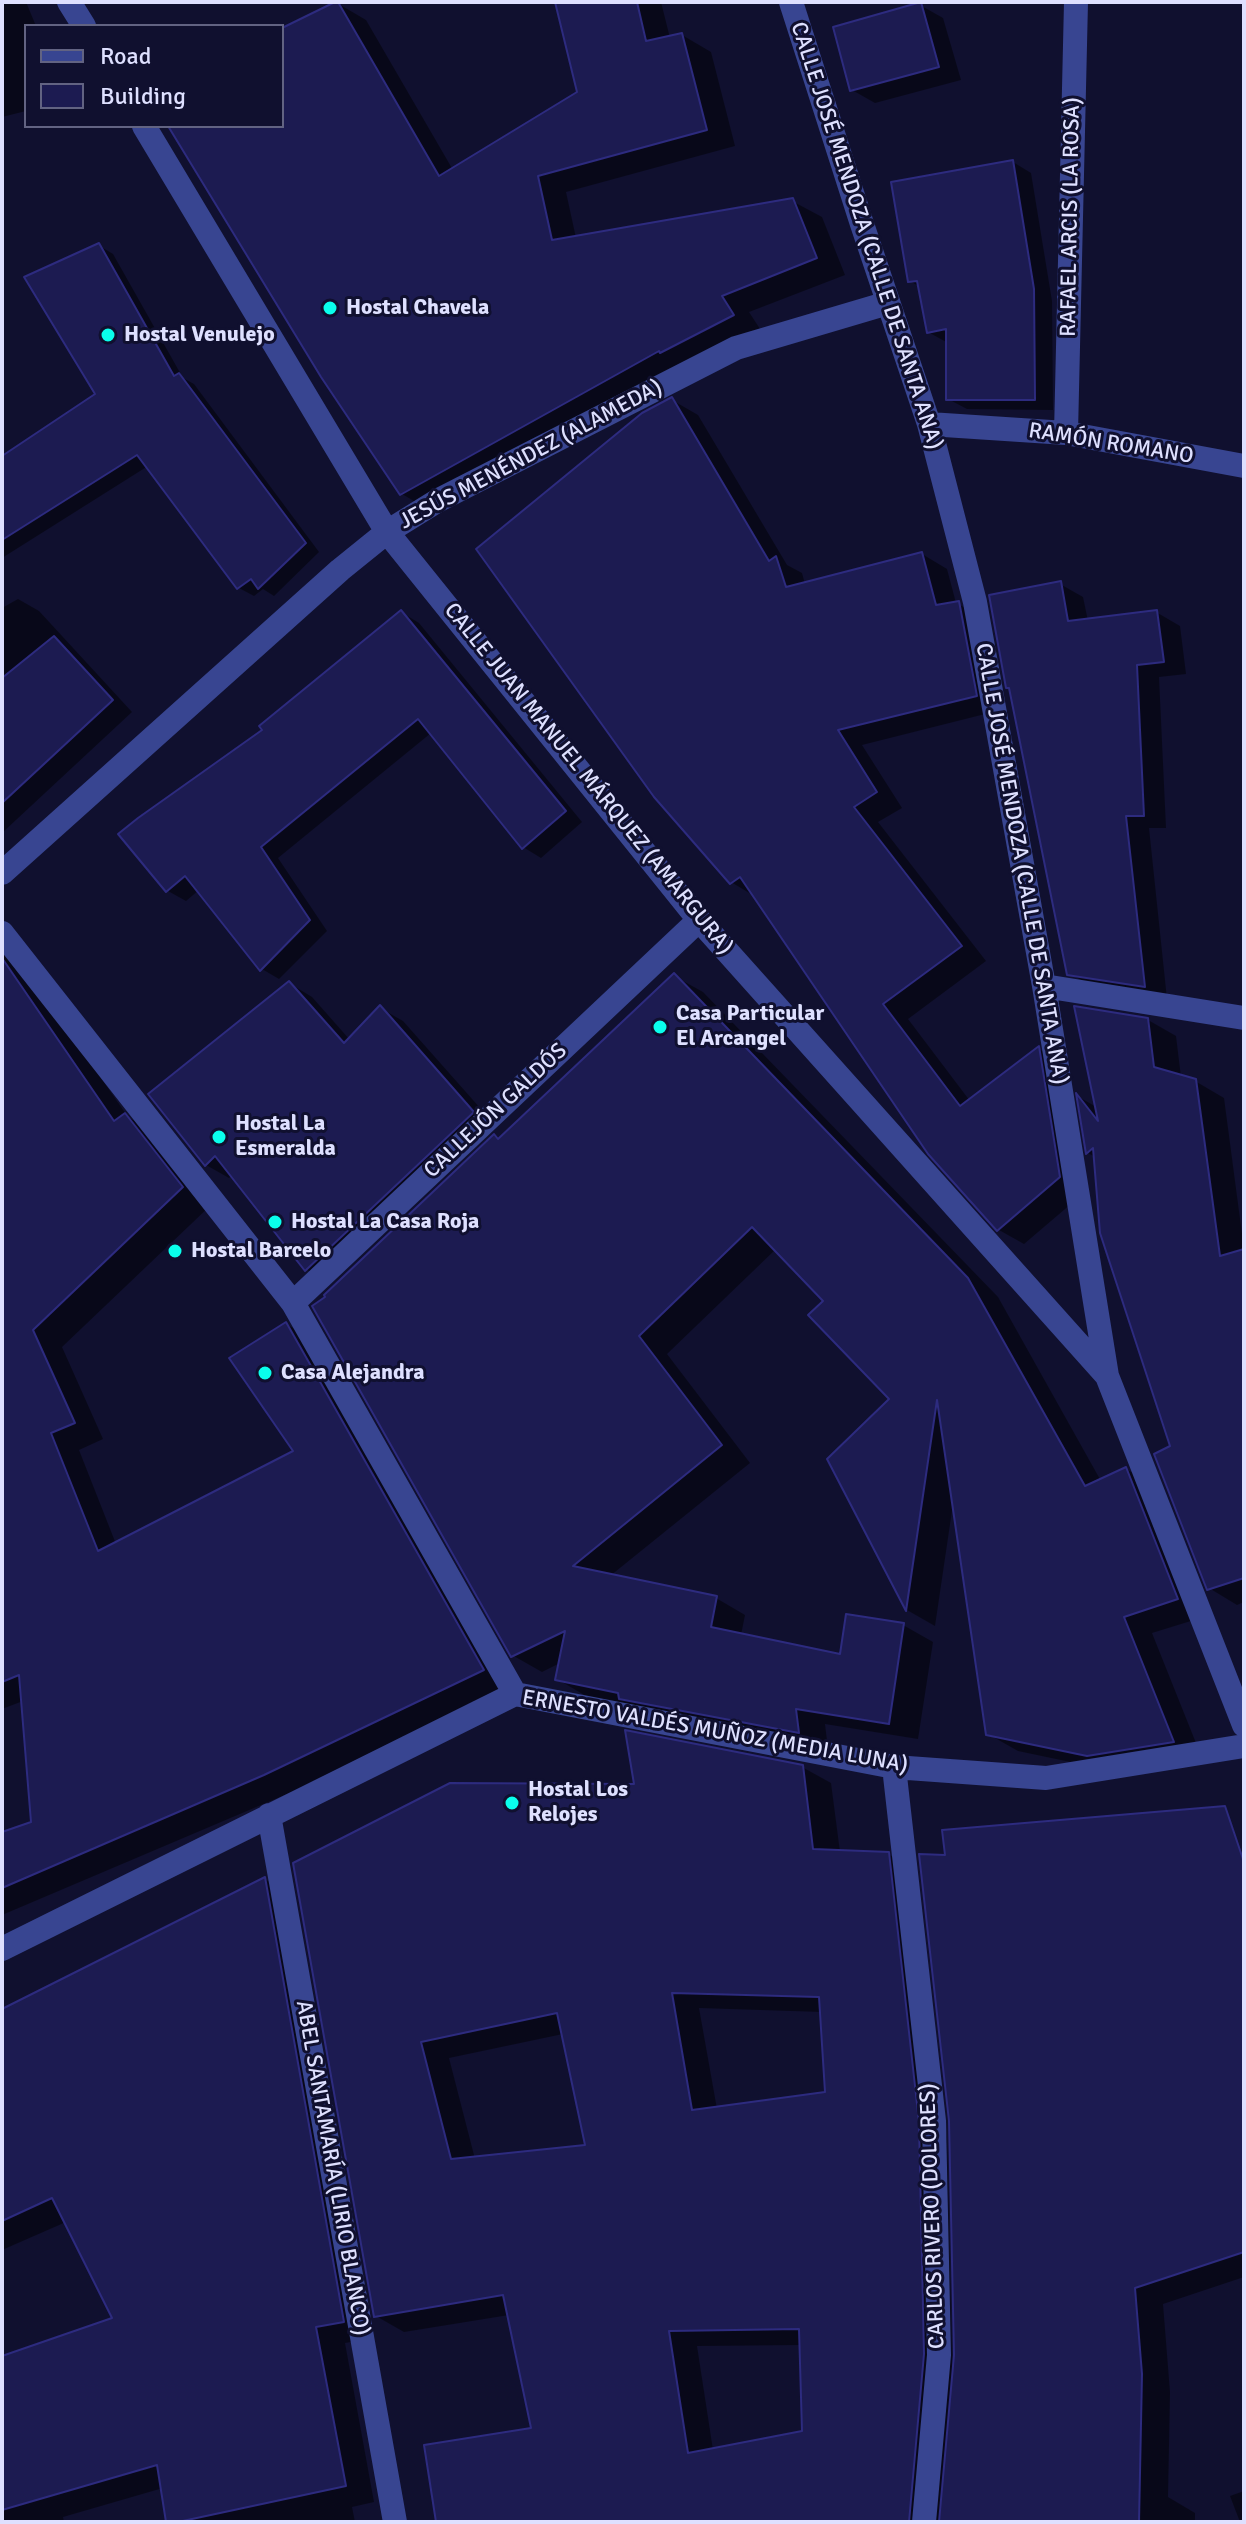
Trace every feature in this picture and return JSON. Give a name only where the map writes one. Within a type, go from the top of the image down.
[{"type":"street","points":[[69,2],[83,24]]},
{"type":"street","name":"CALLE JOSÉ MENDOZA (CALLE DE SANTA ANA)","points":[[791,2],[929,424],[975,602],[1044,986],[1107,1376],[1244,1725]]},
{"type":"street","name":"RAFAEL ARCIS (LA ROSA)","points":[[1066,433],[1076,2]]},
{"type":"street","name":"CALLE JUAN MANUEL MÁRQUEZ (AMARGURA)","points":[[145,128],[387,532],[699,920],[1107,1376]]},
{"type":"street","name":"JESÚS MENÉNDEZ (ALAMEDA)","points":[[2,873],[340,570],[387,532],[437,501],[736,348],[888,303]]},
{"type":"street","name":"RAMÓN ROMANO","points":[[929,424],[1066,433],[1244,466]]},
{"type":"street","name":"CALLEJÓN GALDÓS","points":[[293,1303],[699,920]]},
{"type":"street","points":[[2,933],[293,1303],[515,1694]]},
{"type":"street","points":[[1044,986],[1244,1018]]},
{"type":"street","name":"ERNESTO VALDÉS MUÑOZ (MEDIA LUNA)","points":[[2,1949],[515,1694],[894,1767],[1046,1778],[1244,1746]]},
{"type":"street","name":"CARLOS RIVERO (DOLORES)","points":[[894,1767],[934,2121],[939,2355],[924,2522]]},
{"type":"street","name":"ABEL SANTAMARÍA (LIRIO BLANCO)","points":[[269,1815],[395,2522]]},
{"type":"building","points":[[338,2],[439,176],[577,92],[555,2],[637,2],[646,41],[682,33],[707,130],[538,176],[552,240],[793,198],[817,258],[722,296],[734,315],[659,351],[400,495],[321,377],[169,128],[284,128],[284,27]]},
{"type":"building","points":[[921,2],[939,67],[850,91],[833,27]]},
{"type":"building","points":[[1013,160],[1034,289],[1035,400],[946,400],[946,329],[927,333],[917,281],[908,282],[891,182]]},
{"type":"building","points":[[99,243],[174,376],[179,373],[306,543],[258,589],[251,579],[237,589],[137,455],[2,540],[2,456],[95,394],[24,277]]},
{"type":"building","points":[[672,397],[769,561],[776,556],[786,587],[922,552],[936,605],[959,601],[977,696],[838,730],[877,792],[854,807],[962,946],[883,1004],[960,1106],[1039,1046],[1060,1177],[997,1231],[928,1154],[740,877],[730,884],[654,797],[476,549],[642,413]]},
{"type":"building","points":[[1061,581],[1068,621],[1157,610],[1164,662],[1137,665],[1144,816],[1126,816],[1145,987],[1067,975],[1009,688],[1006,688],[989,595]]},
{"type":"building","points":[[401,610],[566,811],[522,849],[418,719],[261,847],[310,920],[260,971],[185,876],[166,892],[118,834],[262,730],[259,726]]},
{"type":"building","points":[[54,636],[113,700],[2,803],[2,678]]},
{"type":"building","points":[[2,958],[114,1121],[125,1113],[183,1187],[33,1330],[75,1423],[51,1433],[98,1551],[293,1451],[229,1358],[286,1322],[484,1670],[264,1775],[2,1888],[2,1832],[31,1822],[19,1675],[2,1682]]},
{"type":"building","points":[[674,973],[968,1278],[1085,1486],[1126,1467],[1178,1599],[1124,1617],[1174,1742],[1087,1756],[986,1735],[937,1400],[906,1611],[827,1459],[889,1399],[808,1315],[823,1301],[752,1227],[639,1336],[722,1445],[573,1566],[717,1596],[711,1627],[840,1654],[846,1614],[904,1623],[889,1724],[796,1709],[799,1733],[619,1699],[618,1693],[555,1680],[565,1631],[511,1657],[312,1306],[494,1134],[498,1139]]},
{"type":"building","points":[[289,981],[344,1043],[380,1005],[474,1112],[305,1271],[215,1156],[205,1166],[148,1094]]},
{"type":"building","points":[[1074,1006],[1148,1018],[1154,1067],[1196,1079],[1220,1256],[1244,1249],[1244,1578],[1207,1590],[1154,1454],[1170,1446],[1100,1233],[1093,1148],[1086,1154],[1076,1093],[1098,1121]]},
{"type":"building","points":[[625,1730],[803,1765],[813,1849],[889,1852],[919,2122],[924,2354],[909,2522],[436,2522],[424,2445],[531,2428],[503,2295],[374,2317],[293,1863],[450,1783],[634,1784]],"holes":[[[672,1993],[819,1997],[825,2092],[692,2110]],[[557,2013],[585,2145],[451,2159],[421,2042]],[[799,2329],[802,2431],[688,2453],[669,2331]]]},
{"type":"building","points":[[1225,1806],[1244,1862],[1244,2252],[1135,2288],[1142,2374],[1139,2522],[939,2522],[954,2355],[949,2121],[919,1854],[945,1855],[942,1830]]},
{"type":"building","points":[[265,1877],[344,2322],[316,2327],[346,2486],[166,2522],[157,2465],[2,2510],[2,2356],[112,2318],[52,2198],[2,2221],[2,2009]]},
{"type":"place","name":"Hostal Chavela","points":[[330,308]]},
{"type":"place","name":"Hostal Venulejo","points":[[108,335]]},
{"type":"place","name":"Casa Particular El Arcangel","points":[[660,1027]]},
{"type":"place","name":"Hostal La Esmeralda","points":[[219,1137]]},
{"type":"place","name":"Hostal La Casa Roja","points":[[275,1222]]},
{"type":"place","name":"Hostal Barcelo","points":[[175,1251]]},
{"type":"place","name":"Casa Alejandra","points":[[265,1373]]},
{"type":"place","name":"Hostal Los Relojes","points":[[512,1803]]}]
